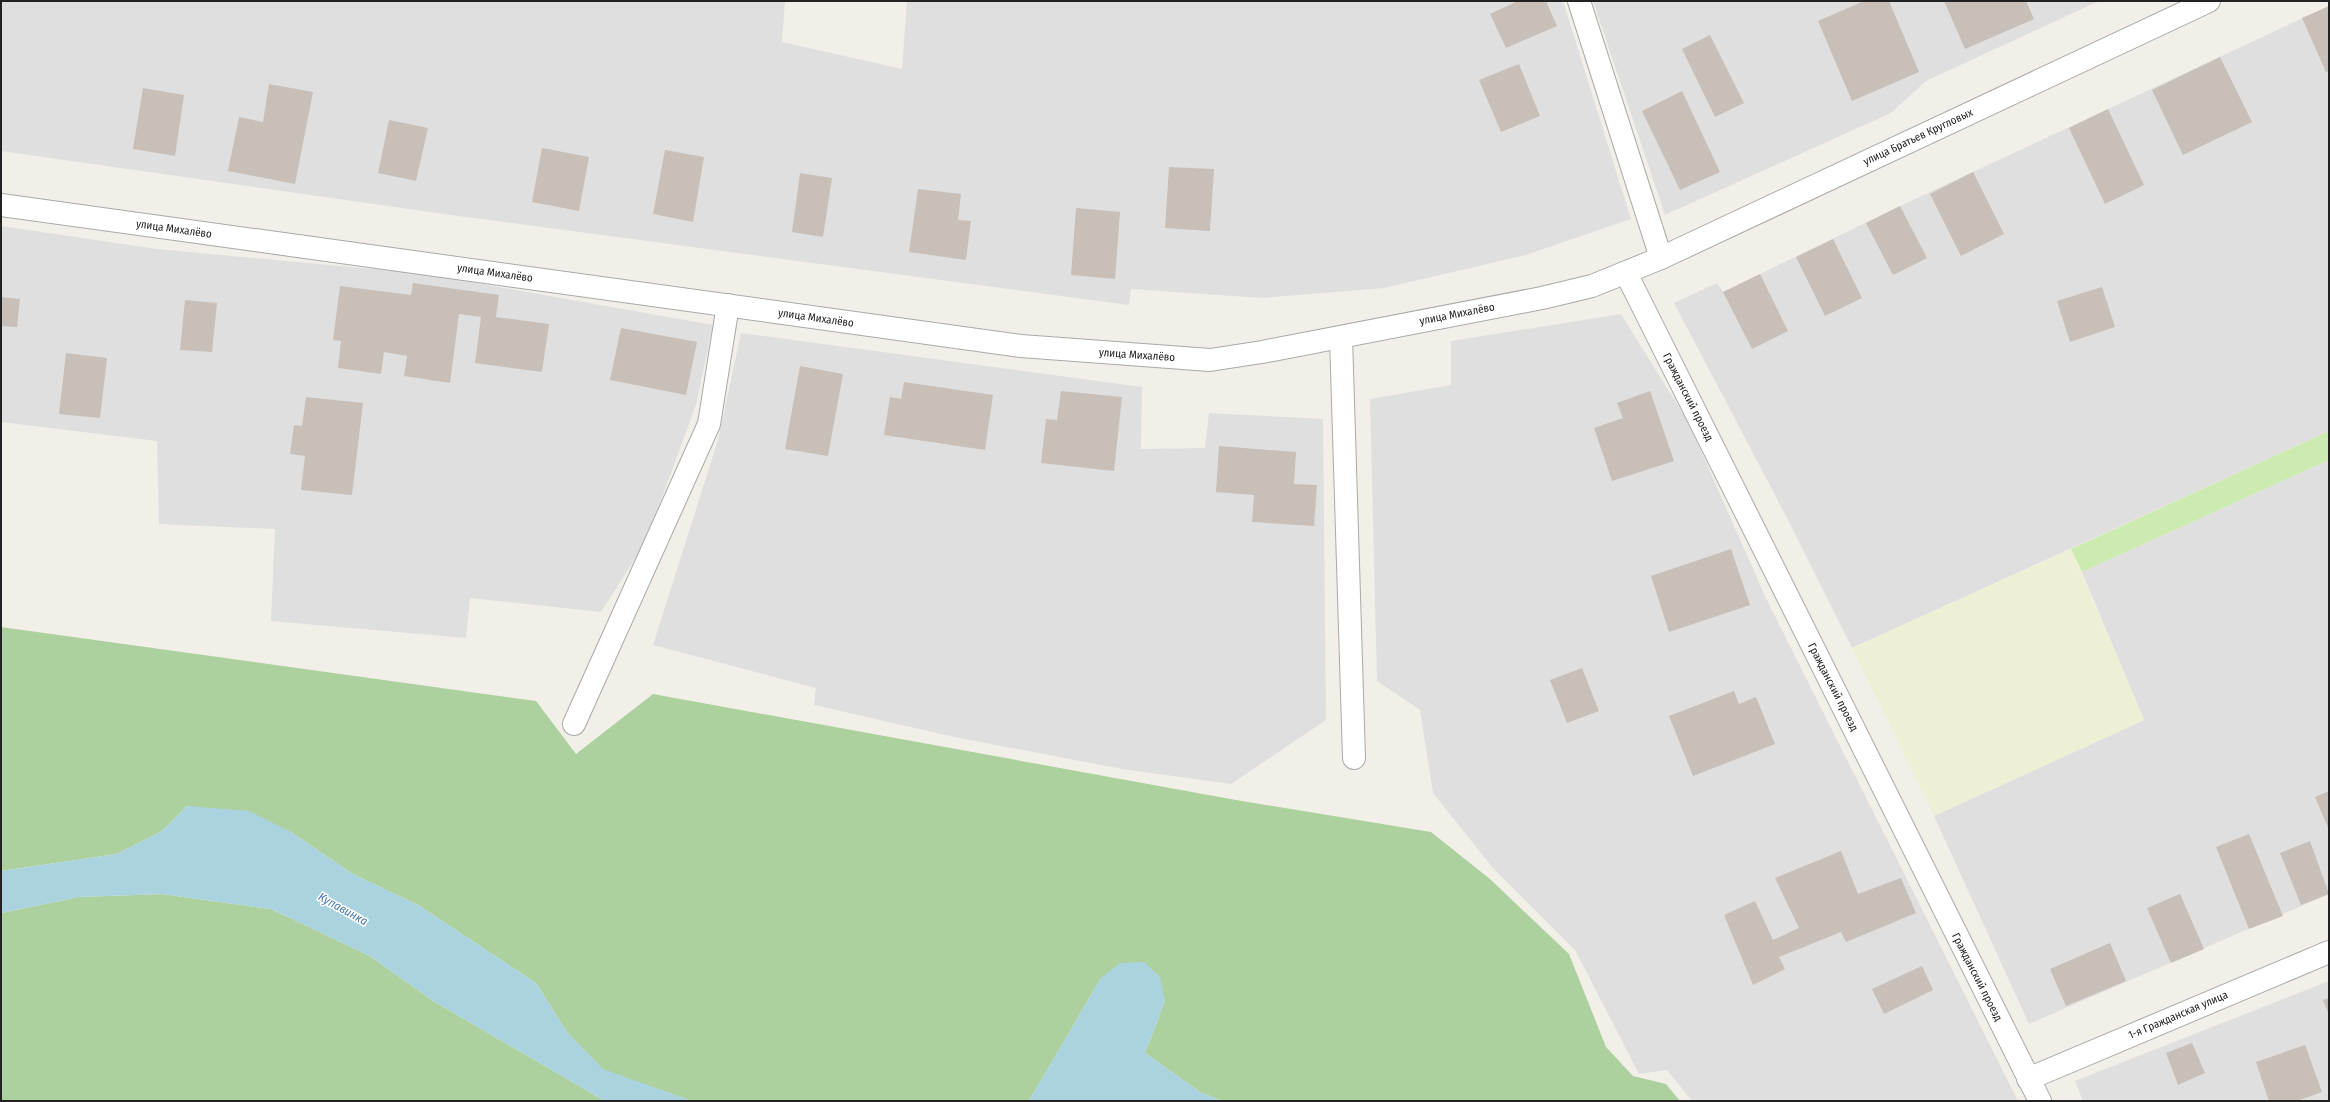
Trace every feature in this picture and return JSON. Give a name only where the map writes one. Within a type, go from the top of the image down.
[{"type":"street","points":[[1579,1],[1661,258]]},
{"type":"street","name":"улица Братьев Кругловых","points":[[1626,273],[1661,258],[2209,1]]},
{"type":"street","name":"улица Михалёво","points":[[1,205],[1021,346],[1166,358],[1210,360],[1262,352],[1542,298],[1592,286],[1626,273]]},
{"type":"street","name":"Гражданский проезд","points":[[1626,273],[2040,1101]]},
{"type":"street","points":[[574,724],[708,424],[728,305]]},
{"type":"street","points":[[1341,337],[1354,758]]},
{"type":"street","name":"1-я Гражданская улица","points":[[2028,1079],[2329,952]]},
{"type":"shaded area","points":[[1,1],[785,1],[782,42],[902,69],[907,1],[1563,1],[1631,219],[1526,255],[1384,288],[1262,298],[1131,289],[1129,305],[451,215],[1,151]]},
{"type":"shaded area","points":[[1593,1],[2099,1],[1926,81],[1891,113],[1665,215]]},
{"type":"shaded area","points":[[2329,6],[2329,431],[1852,648],[1786,516],[1674,303],[1717,283],[1723,292],[1900,206]]},
{"type":"shaded area","points":[[1,226],[157,249],[426,274],[713,325],[696,405],[645,543],[601,612],[470,598],[466,638],[271,621],[275,529],[159,524],[157,441],[1,422]]},
{"type":"shaded area","points":[[1621,314],[1688,422],[1765,596],[2018,1101],[1692,1101],[1667,1070],[1639,1074],[1575,950],[1493,868],[1433,793],[1420,710],[1377,681],[1370,399],[1451,385],[1451,341]]},
{"type":"shaded area","points":[[741,333],[1142,387],[1141,449],[1205,448],[1209,413],[1323,419],[1326,720],[1231,784],[1122,769],[959,738],[814,705],[816,688],[653,645],[718,440]]},
{"type":"shaded area","points":[[2329,460],[2329,894],[2029,1024],[1934,816],[2144,720],[2082,572]]},
{"type":"shaded area","points":[[2329,981],[2329,1101],[2083,1101],[2075,1081]]},
{"type":"green space","points":[[2329,431],[2329,460],[2082,572],[2071,549]]},
{"type":"green space","points":[[2071,549],[2144,720],[1934,816],[1852,648]]},
{"type":"green space","points":[[1,627],[536,701],[576,754],[653,694],[1236,800],[1431,832],[1490,879],[1569,954],[1606,1047],[1633,1076],[1666,1084],[1680,1101],[1222,1101],[1200,1092],[1145,1053],[1165,1001],[1101,978],[1029,1101],[692,1101],[603,1070],[567,1032],[536,983],[418,905],[351,873],[291,832],[187,806],[162,831],[117,854],[1,871]]},
{"type":"green space","points":[[162,894],[271,909],[370,956],[433,1001],[605,1101],[1,1101],[1,913],[79,897]]},
{"type":"water","name":"Купавинка","points":[[187,806],[249,811],[291,832],[351,873],[418,905],[536,983],[567,1032],[603,1069],[692,1101],[605,1101],[433,1001],[370,956],[271,909],[162,894],[79,897],[1,913],[1,871],[117,854],[162,831]]},
{"type":"water","points":[[1144,962],[1160,977],[1165,1001],[1145,1053],[1200,1092],[1222,1101],[1029,1101],[1101,978],[1120,963]]},
{"type":"building","points":[[1518,1],[1546,1],[1557,26],[1506,48],[1490,14]]},
{"type":"building","points":[[1864,1],[1889,1],[1919,72],[1852,101],[1818,21]]},
{"type":"building","points":[[1944,1],[2026,1],[2034,19],[1965,49]]},
{"type":"building","points":[[2329,6],[2329,71],[2326,72],[2302,18]]},
{"type":"building","points":[[1710,35],[1744,103],[1715,117],[1682,49]]},
{"type":"building","points":[[2220,57],[2252,122],[2183,155],[2152,90]]},
{"type":"building","points":[[1519,64],[1540,116],[1501,132],[1479,80]]},
{"type":"building","points":[[269,84],[313,92],[295,184],[228,171],[239,117],[263,122]]},
{"type":"building","points":[[143,88],[184,95],[175,156],[133,149]]},
{"type":"building","points":[[1682,91],[1720,172],[1680,190],[1642,111]]},
{"type":"building","points":[[2108,109],[2144,185],[2105,204],[2069,128]]},
{"type":"building","points":[[389,120],[428,128],[416,181],[378,173]]},
{"type":"building","points":[[542,148],[589,157],[579,211],[532,202]]},
{"type":"building","points":[[665,150],[704,157],[693,222],[653,214]]},
{"type":"building","points":[[1169,167],[1214,169],[1210,231],[1165,228]]},
{"type":"building","points":[[1973,172],[2004,234],[1961,256],[1930,194]]},
{"type":"building","points":[[800,173],[832,178],[823,237],[792,232]]},
{"type":"building","points":[[918,189],[961,194],[958,220],[971,221],[966,260],[909,252]]},
{"type":"building","points":[[1900,206],[1927,258],[1893,275],[1866,223]]},
{"type":"building","points":[[1076,208],[1120,212],[1115,279],[1071,275]]},
{"type":"building","points":[[1833,239],[1862,298],[1825,316],[1796,257]]},
{"type":"building","points":[[1760,274],[1788,331],[1752,349],[1723,292]]},
{"type":"building","points":[[413,283],[499,295],[496,317],[549,324],[542,372],[475,363],[481,317],[459,314],[450,383],[404,376],[407,356],[384,352],[381,374],[338,368],[341,341],[333,340],[340,286],[411,295]]},
{"type":"building","points":[[2102,287],[2115,327],[2070,342],[2057,301]]},
{"type":"building","points":[[1,297],[20,299],[17,327],[1,326]]},
{"type":"building","points":[[185,300],[217,303],[212,352],[180,350]]},
{"type":"building","points":[[621,328],[697,342],[686,395],[610,380]]},
{"type":"building","points":[[66,353],[107,358],[100,418],[59,414]]},
{"type":"building","points":[[800,366],[843,374],[828,456],[785,449]]},
{"type":"building","points":[[904,382],[993,395],[985,450],[884,435],[890,397],[901,399]]},
{"type":"building","points":[[1061,391],[1122,397],[1114,471],[1041,463],[1046,419],[1057,420]]},
{"type":"building","points":[[1650,391],[1674,461],[1612,481],[1594,428],[1623,418],[1617,403]]},
{"type":"building","points":[[306,397],[363,403],[352,495],[301,490],[305,456],[290,454],[294,425],[302,426]]},
{"type":"building","points":[[1219,446],[1296,452],[1294,484],[1317,485],[1314,526],[1252,522],[1254,495],[1216,492]]},
{"type":"building","points":[[1731,549],[1750,605],[1669,632],[1651,576]]},
{"type":"building","points":[[1582,668],[1599,711],[1567,723],[1550,680]]},
{"type":"building","points":[[1734,691],[1739,704],[1756,697],[1775,744],[1693,776],[1669,716]]},
{"type":"building","points":[[2329,791],[2329,830],[2315,797]]},
{"type":"building","points":[[2249,834],[2283,916],[2249,929],[2216,847]]},
{"type":"building","points":[[2310,841],[2329,894],[2301,905],[2280,853]]},
{"type":"building","points":[[1841,851],[1858,894],[1901,878],[1916,913],[1846,942],[1841,932],[1779,957],[1785,969],[1753,985],[1724,915],[1755,901],[1773,940],[1799,928],[1775,878]]},
{"type":"building","points":[[2180,894],[2204,949],[2171,963],[2147,908]]},
{"type":"building","points":[[2110,943],[2126,981],[2066,1006],[2050,969]]},
{"type":"building","points":[[1922,966],[1933,990],[1884,1014],[1872,989]]},
{"type":"building","points":[[2329,998],[2329,1015],[2323,1000]]},
{"type":"building","points":[[2192,1043],[2205,1073],[2178,1085],[2166,1053]]},
{"type":"building","points":[[2305,1045],[2322,1092],[2297,1101],[2269,1101],[2256,1062]]}]
